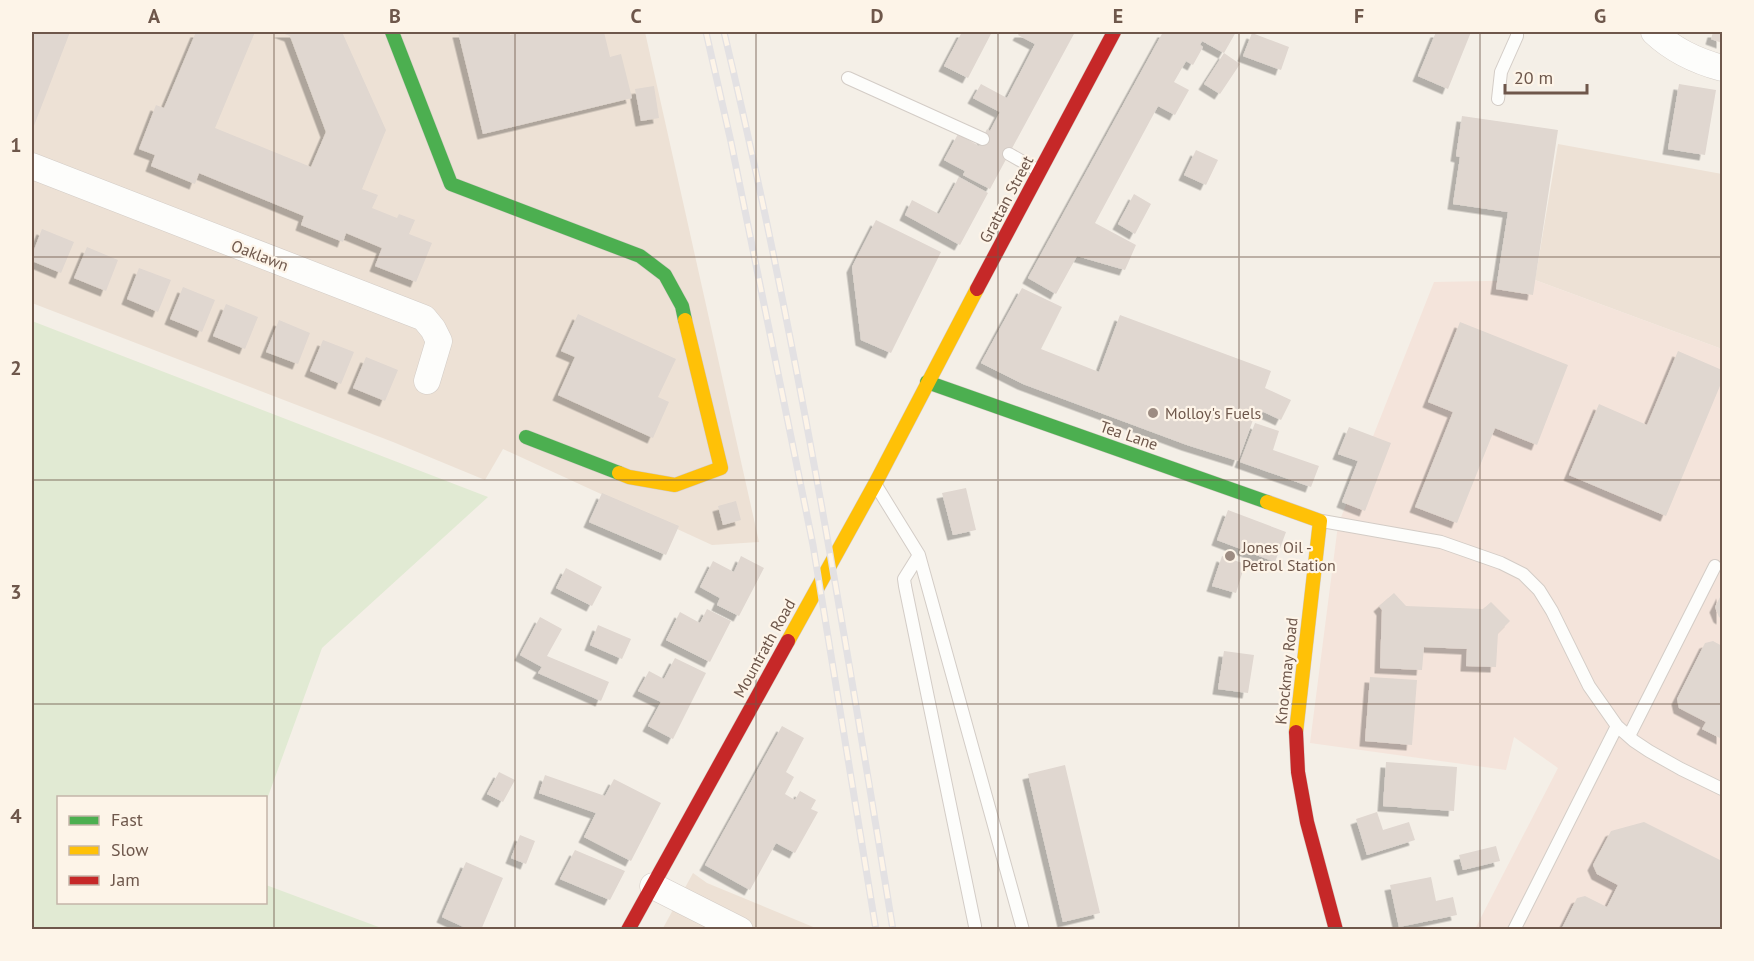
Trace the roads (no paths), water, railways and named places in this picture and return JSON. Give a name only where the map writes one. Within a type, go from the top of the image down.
[{"type":"street","points":[[392,32],[451,184],[640,255],[665,275],[682,306],[721,468],[675,485],[629,477],[526,437]]},
{"type":"street","name":"Grattan Street","points":[[927,382],[1114,32]]},
{"type":"street","points":[[1654,32],[1686,56],[1722,68]]},
{"type":"street","name":"Oaklawn","points":[[32,166],[424,318],[434,328],[439,341],[427,381]]},
{"type":"street","name":"Mountrath Road","points":[[628,930],[875,484],[927,382]]},
{"type":"street","name":"Tea Lane","points":[[927,382],[1320,520]]},
{"type":"street","name":"Knockmay Road","points":[[1320,520],[1296,723],[1299,772],[1307,822],[1336,930]]},
{"type":"street","points":[[653,886],[740,930]]},
{"type":"lane","points":[[1498,99],[1501,72],[1517,32]]},
{"type":"lane","points":[[848,78],[982,139]]},
{"type":"lane","points":[[1009,154],[1040,172]]},
{"type":"lane","points":[[875,484],[919,555],[1023,930]]},
{"type":"lane","points":[[1320,520],[1441,542],[1501,563],[1523,574],[1539,590],[1552,611],[1589,687],[1617,726],[1681,770],[1722,789]]},
{"type":"lane","points":[[919,555],[904,579],[904,586],[975,926]]},
{"type":"lane","points":[[1629,736],[1715,566]]},
{"type":"lane","points":[[1514,930],[1617,726]]},
{"type":"railway","points":[[706,32],[731,142],[813,545],[876,930]]},
{"type":"railway","points":[[724,32],[750,143],[796,367],[837,592],[893,930]]},
{"type":"place","name":"Molloy's Fuels","points":[[1153,413]]},
{"type":"place","name":"Jones Oil - Petrol Station","points":[[1230,556]]}]
